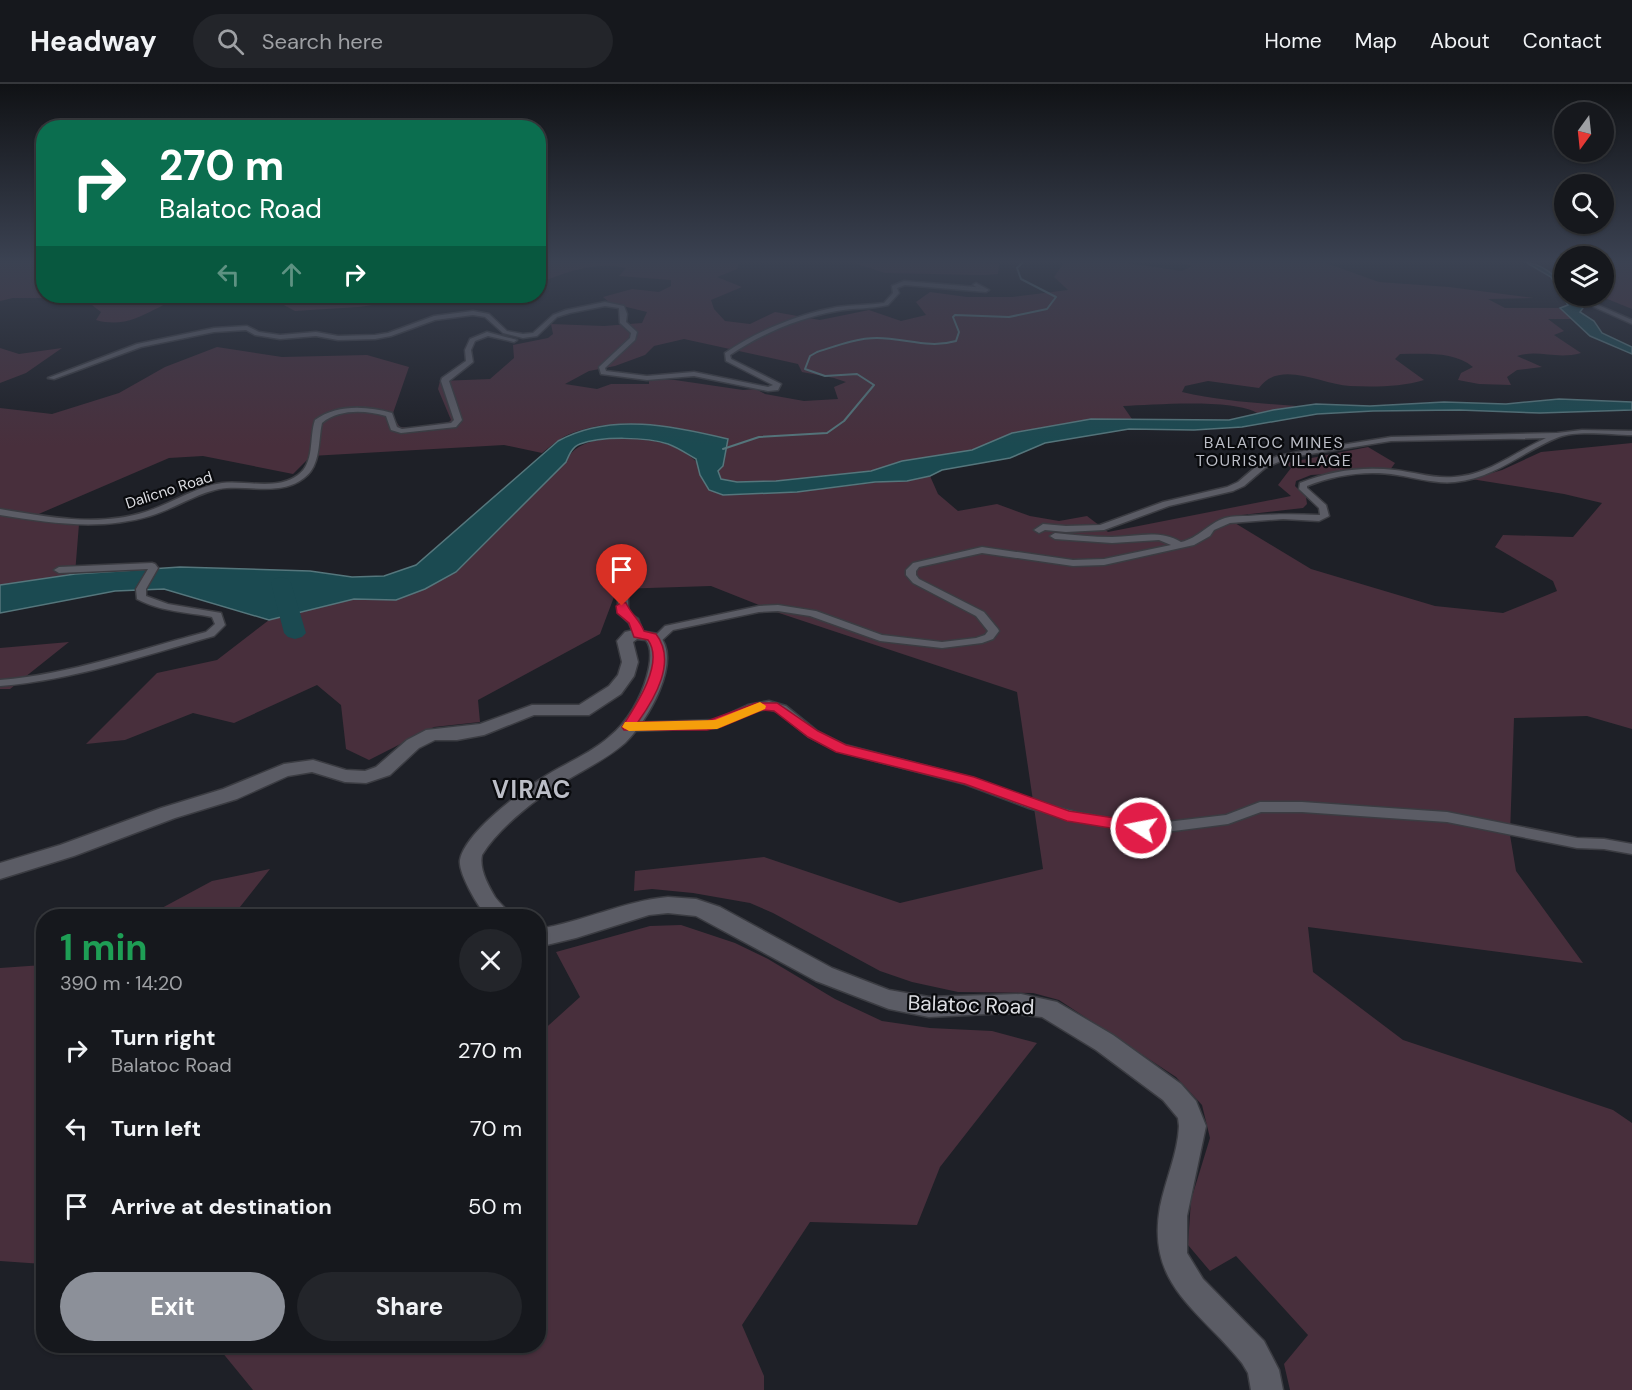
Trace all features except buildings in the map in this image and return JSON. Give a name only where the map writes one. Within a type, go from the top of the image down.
[{"type":"main road","points":[[0,871],[67,851],[187,807],[230,794],[284,770],[313,766],[345,776],[366,777],[383,771],[413,744],[432,734],[457,734],[484,729],[532,710],[583,711],[615,690],[626,676],[630,662],[625,641],[628,637],[649,637],[658,645],[657,674],[644,704],[629,727],[617,741],[542,787],[477,846],[472,854],[470,867],[488,904],[493,909]]},
{"type":"main road","name":"Balatoc Road","points":[[546,936],[616,914],[672,904],[690,906],[708,910],[802,963],[849,986],[903,1004],[931,1007],[1032,1005],[1056,1012],[1152,1078],[1184,1104],[1191,1117],[1192,1135],[1171,1235],[1173,1252],[1180,1272],[1206,1303],[1239,1335],[1259,1361],[1264,1372],[1267,1390]]},
{"type":"street","points":[[52,378],[131,347],[214,330],[245,328],[257,334],[280,337],[316,334],[338,338],[375,337],[389,335],[418,324]]},
{"type":"street","points":[[496,324],[505,332],[514,335],[535,335],[547,324]]},
{"type":"street","name":"Dalicno Road","points":[[0,512],[48,520],[110,521],[142,516],[219,487],[287,484],[303,476],[307,469],[314,456],[318,422],[326,415],[341,412],[380,412],[389,415],[394,428],[401,431],[453,425],[458,420],[446,378],[470,362],[468,350],[472,339],[487,334],[514,340],[535,340],[548,333],[547,324]]},
{"type":"street","points":[[624,324],[634,332],[633,339],[601,369],[603,373],[647,378],[694,374],[768,389],[775,388],[777,384],[728,360],[727,354],[755,338],[791,324]]},
{"type":"street","points":[[1180,546],[1167,538],[1159,537],[1096,540],[1056,536],[1042,533],[1039,530],[1043,527],[1101,528],[1166,504],[1230,489],[1262,466],[1281,458],[1305,453],[1391,439],[1632,433]]},
{"type":"street","points":[[623,598],[623,613],[649,637],[669,628],[759,609],[778,608],[812,613],[880,638],[942,645],[978,641],[989,637],[994,631],[989,622],[916,581],[911,570],[916,565],[982,550],[1073,563],[1104,562],[1191,543],[1207,534],[1210,528],[1228,520],[1275,516],[1319,518],[1325,516],[1323,507],[1303,489],[1303,485],[1313,480],[1371,472],[1391,472],[1441,479],[1467,478],[1501,467],[1559,435]]},
{"type":"street","points":[[0,683],[31,682],[79,671],[210,634],[220,625],[217,615],[147,601],[141,597],[141,589],[152,566],[59,570]]},
{"type":"street","points":[[629,727],[717,724],[752,708],[769,705],[782,709],[813,734],[841,748],[969,781],[1034,805],[1077,817],[1141,828],[1228,819],[1260,807],[1302,807],[1447,817],[1577,843],[1604,844],[1632,849]]},
{"type":"shaded area","points":[[551,324],[604,326],[630,324],[1555,324],[1564,331],[1554,335],[1581,353],[1517,356],[1542,367],[1517,370],[1507,377],[1511,385],[1479,384],[1458,380],[1461,373],[1473,367],[1457,358],[1429,354],[1400,354],[1395,359],[1424,380],[1397,385],[1339,385],[1290,374],[1278,375],[1259,388],[1208,381],[1185,386],[1182,392],[1225,400],[1297,406],[1259,414],[1247,409],[1213,404],[1123,406],[1132,419],[1091,419],[1012,433],[972,450],[902,461],[871,471],[776,481],[737,482],[721,479],[718,471],[723,466],[727,439],[690,430],[630,424],[591,428],[572,433],[542,453],[504,445],[311,456],[293,474],[203,456],[169,458],[27,519],[79,524],[75,574],[0,585],[0,408],[52,414],[119,393],[165,367],[217,347],[282,357],[367,355],[409,367],[392,416],[400,427],[414,428],[447,424],[451,420],[438,389],[440,381],[490,379],[514,358],[513,345],[548,338],[553,334]],"holes":[[[684,339],[798,364],[802,372],[846,382],[834,387],[838,399],[804,401],[765,394],[756,389],[743,390],[675,380],[649,379],[649,384],[611,384],[597,389],[565,384],[589,371],[615,366],[645,355],[654,346]]]},
{"type":"shaded area","points":[[0,348],[19,354],[62,348],[26,373],[0,383]]},
{"type":"shaded area","points":[[641,438],[670,445],[689,456],[705,471],[724,495],[797,492],[930,476],[938,494],[958,511],[997,504],[1030,516],[1059,521],[1087,516],[1108,532],[1291,496],[1278,485],[1291,468],[1286,463],[1368,447],[1395,463],[1390,470],[1311,475],[1296,481],[1295,486],[1306,497],[1307,504],[1303,508],[1225,517],[1311,569],[1435,606],[1503,613],[1557,591],[1553,581],[1495,547],[1503,535],[1573,537],[1602,503],[1564,494],[1471,479],[1502,470],[1541,452],[1632,443],[1632,729],[1587,716],[1514,718],[1510,835],[1516,871],[1583,963],[1308,927],[1313,972],[1403,1040],[1613,1110],[1632,1123],[1632,1390],[1290,1390],[1284,1364],[1308,1335],[1236,1256],[1210,1271],[1188,1245],[1191,1200],[1210,1138],[1202,1105],[1176,1077],[1059,1000],[1033,993],[958,992],[912,982],[880,971],[750,903],[693,893],[652,889],[634,891],[635,871],[764,857],[900,903],[1043,869],[1017,692],[779,613],[711,586],[617,589],[600,634],[478,700],[480,722],[434,727],[369,760],[346,749],[341,705],[317,685],[234,723],[193,713],[125,740],[86,744],[157,673],[217,660],[269,620],[354,599],[396,600],[425,589],[456,572],[579,447],[598,440]]},
{"type":"shaded area","points":[[69,642],[10,689],[0,689],[0,648]]},
{"type":"shaded area","points":[[270,869],[238,909],[160,909],[212,881]]},
{"type":"shaded area","points":[[681,925],[735,943],[768,959],[835,999],[882,1021],[930,1028],[992,1031],[1037,1043],[940,1167],[917,1225],[810,1222],[742,1325],[764,1376],[764,1390],[253,1390],[223,1353],[546,1353],[546,1028],[580,997],[556,952],[650,926]]},
{"type":"shaded area","points":[[36,965],[36,1264],[0,1261],[0,968]]},
{"type":"water","points":[[1577,324],[1596,324],[1602,333],[1632,347],[1632,354],[1590,336]]},
{"type":"water","points":[[1559,399],[1632,402],[1632,410],[1540,413],[1459,410],[1373,411],[1317,414],[1242,427],[1194,430],[1129,429],[1045,443],[1010,458],[942,470],[930,476],[907,481],[875,482],[797,492],[723,495],[709,490],[700,475],[696,459],[672,446],[636,439],[589,441],[575,447],[566,462],[456,572],[425,589],[396,600],[354,599],[269,620],[164,589],[115,591],[0,613],[0,585],[75,574],[180,567],[310,571],[352,577],[384,576],[416,565],[558,441],[578,432],[620,424],[664,426],[728,439],[723,466],[718,471],[721,479],[737,482],[776,481],[871,471],[902,461],[972,450],[1012,433],[1091,419],[1229,420],[1273,410],[1316,404],[1370,406],[1444,402],[1506,404]]},
{"type":"waterway","points":[[723,449],[759,437],[827,433],[844,421],[874,385],[857,374],[825,376],[805,369],[810,356],[817,352],[869,338],[887,338],[926,344],[956,341],[959,332],[956,324]]},
{"type":"waterway","points":[[281,583],[295,633]]},
{"type":"slow traffic","points":[[630,725],[629,727],[707,726],[760,706]]},
{"type":"district","name":"BALATOC MINES TOURISM VILLAGE","points":[[1274,451]]},
{"type":"district","name":"VIRAC","points":[[532,790]]},
{"type":"route","points":[[622,606],[623,613],[634,621],[639,634],[652,637],[658,645],[657,674],[644,704],[629,727],[707,726],[717,724],[752,708],[769,705],[782,709],[813,734],[832,745],[856,753],[969,781],[1067,816],[1116,822],[1141,828]]}]
